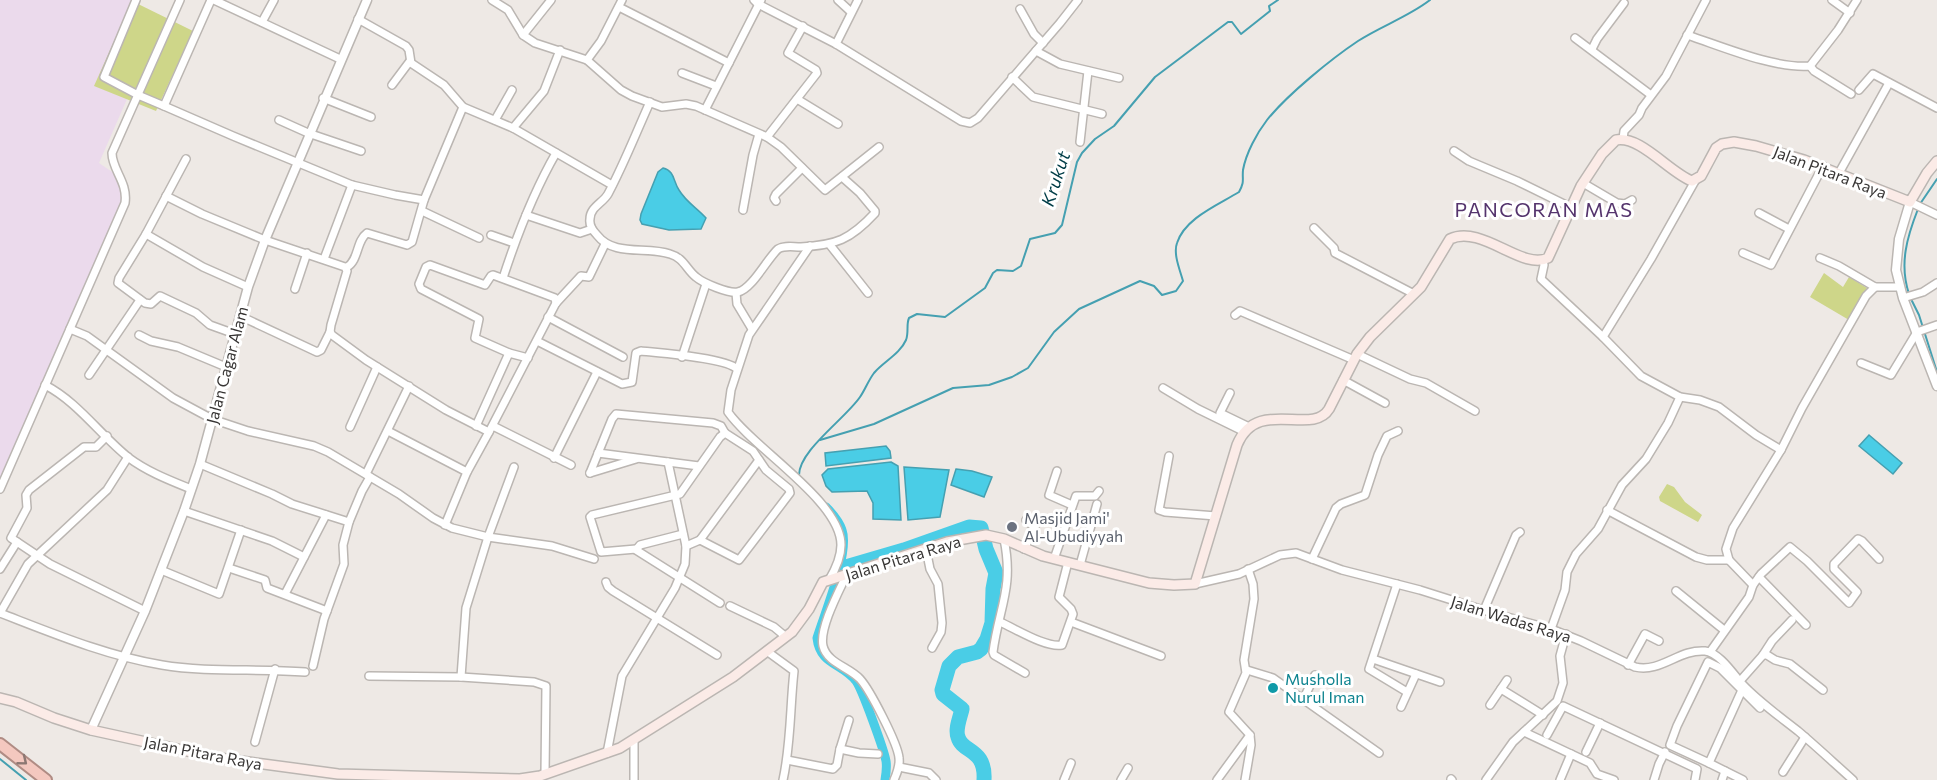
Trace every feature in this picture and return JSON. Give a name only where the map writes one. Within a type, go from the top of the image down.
[{"type":"highway","points":[[0,744],[46,780]]},
{"type":"main road","points":[[1195,584],[1234,453],[1246,429],[1274,419],[1321,418],[1327,413],[1355,357],[1370,337],[1424,283],[1446,242],[1453,237],[1475,238],[1530,260],[1543,260],[1549,256],[1583,183],[1608,147],[1616,140],[1623,139],[1659,158],[1684,177],[1695,181]]},
{"type":"main road","name":"Jalan Pitara Raya","points":[[1695,181],[1703,173],[1716,148],[1728,142],[1768,149],[1822,166],[1913,203]]},
{"type":"main road","points":[[1913,203],[1927,173],[1937,161]]},
{"type":"main road","name":"Jalan Pitara Raya","points":[[0,698],[91,730],[219,758],[338,774],[526,779],[607,753],[634,741],[734,677],[786,637],[804,616],[822,584],[947,542],[986,535],[1004,539],[1024,549],[1054,559],[1149,583],[1195,584]]},
{"type":"street","points":[[136,0],[104,77],[138,95],[352,185],[424,200]]},
{"type":"street","points":[[0,489],[125,203],[124,186],[112,153],[180,0]]},
{"type":"street","points":[[164,106],[212,0],[340,60]]},
{"type":"street","points":[[262,22],[274,0]]},
{"type":"street","name":"Jalan Cagar Alam","points":[[91,730],[145,611],[184,511],[213,419],[248,287],[265,240],[308,133],[367,0]]},
{"type":"street","points":[[492,0],[508,10],[523,35],[535,43],[587,60],[621,90],[666,107],[686,104],[705,110],[763,136],[781,147],[825,190],[879,147]]},
{"type":"street","points":[[523,35],[551,0]]},
{"type":"street","points":[[838,0],[851,12]]},
{"type":"street","points":[[836,44],[858,0]]},
{"type":"street","points":[[705,110],[758,2],[836,44],[967,123],[976,121],[1078,0]]},
{"type":"street","points":[[1623,139],[1624,131],[1639,115],[1666,76],[1706,0]]},
{"type":"street","points":[[1832,0],[1850,13]]},
{"type":"street","points":[[1810,66],[1850,13],[1857,0]]},
{"type":"street","points":[[587,60],[601,41],[620,3],[729,63]]},
{"type":"street","points":[[1592,49],[1624,3]]},
{"type":"street","points":[[1020,9],[1034,34],[1042,43]]},
{"type":"street","points":[[358,19],[406,46],[409,50],[410,61],[392,85]]},
{"type":"street","points":[[743,210],[753,155],[763,136],[817,73],[816,70],[789,53],[803,26]]},
{"type":"street","points":[[1687,35],[1769,60],[1794,66],[1810,66]]},
{"type":"street","points":[[1575,38],[1651,95]]},
{"type":"street","points":[[513,128],[544,91],[560,50]]},
{"type":"street","points":[[1036,51],[1057,62],[1119,78]]},
{"type":"street","points":[[410,61],[444,85],[463,107],[513,128],[612,185]]},
{"type":"street","points":[[1810,66],[1814,71],[1851,94]]},
{"type":"street","points":[[1080,142],[1088,71]]},
{"type":"street","points":[[682,73],[716,86]]},
{"type":"street","points":[[1859,90],[1873,74],[1937,108]]},
{"type":"street","points":[[1012,77],[1033,97],[1102,114]]},
{"type":"street","points":[[1839,173],[1889,83]]},
{"type":"street","points":[[495,120],[512,90]]},
{"type":"street","points":[[323,98],[371,117]]},
{"type":"street","points":[[797,99],[838,124]]},
{"type":"street","points":[[650,102],[612,185],[604,200],[591,214],[592,229],[605,244],[617,248],[672,254],[683,261],[695,277],[706,284],[736,293],[747,287],[783,246],[830,245],[854,234],[875,212],[860,193],[842,177]]},
{"type":"street","points":[[166,196],[202,214],[265,240],[346,267],[352,264],[363,236],[367,233],[410,245],[424,200],[463,107]]},
{"type":"street","points":[[279,120],[308,133],[361,151]]},
{"type":"street","points":[[1454,151],[1469,161],[1570,207]]},
{"type":"street","points":[[503,278],[514,243],[540,180],[556,153]]},
{"type":"street","points":[[186,159],[146,234],[118,280],[120,285],[140,300],[151,304],[160,296],[191,310],[210,325],[235,334]]},
{"type":"street","points":[[1743,253],[1771,265],[1822,166]]},
{"type":"street","points":[[776,201],[774,198],[776,194],[802,168]]},
{"type":"street","points":[[1603,337],[1640,281],[1695,181]]},
{"type":"street","points":[[1583,183],[1617,203],[1625,204],[1632,200]]},
{"type":"street","points":[[324,259],[352,185]]},
{"type":"street","points":[[1937,215],[1913,203],[1896,252],[1899,288],[1908,298],[1921,330],[1937,386]]},
{"type":"street","points":[[422,211],[479,238]]},
{"type":"street","points":[[1759,213],[1789,229]]},
{"type":"street","points":[[526,215],[580,234],[592,229]]},
{"type":"street","points":[[1314,228],[1335,248],[1335,253],[1414,294]]},
{"type":"street","points":[[146,234],[204,267],[248,287]]},
{"type":"street","points":[[491,235],[514,243]]},
{"type":"street","points":[[445,525],[467,472],[548,317],[556,303],[581,276],[589,276],[605,244]]},
{"type":"street","points":[[830,245],[868,293]]},
{"type":"street","points":[[810,246],[752,329],[737,369],[728,412],[820,501],[833,518],[842,546],[836,568],[837,578],[823,634],[824,648],[828,656],[853,672],[866,687],[898,748],[899,767],[894,780]]},
{"type":"street","points":[[295,289],[307,253]]},
{"type":"street","points":[[1820,258],[1875,287],[1899,288]]},
{"type":"street","points":[[1543,260],[1541,279],[1603,337],[1636,372],[1680,397],[1707,402],[1719,407],[1756,435],[1781,450]]},
{"type":"street","points":[[528,358],[509,353],[475,338],[480,324],[479,319],[423,291],[419,284],[428,265],[485,285],[492,275],[503,278],[555,298],[556,303]]},
{"type":"street","points":[[240,316],[317,352],[321,350],[330,332],[347,271],[346,267]]},
{"type":"street","points":[[682,357],[706,284]]},
{"type":"street","points":[[1908,298],[1927,291],[1937,284]]},
{"type":"street","points":[[1753,585],[1729,560],[1726,549],[1733,528],[1781,450],[1802,408],[1866,296],[1875,287]]},
{"type":"street","points":[[736,293],[737,304],[752,329]]},
{"type":"street","points":[[89,375],[140,300]]},
{"type":"street","points":[[1235,315],[1240,311],[1410,379],[1429,384],[1475,411]]},
{"type":"street","points":[[548,317],[623,357]]},
{"type":"street","points":[[1861,363],[1891,375],[1921,330],[1937,326]]},
{"type":"street","points":[[70,329],[87,336],[173,398],[213,419],[314,446],[368,476],[445,525],[488,537],[552,546],[594,559]]},
{"type":"street","points":[[330,332],[377,367],[446,410],[476,426],[491,429],[571,465]]},
{"type":"street","points":[[139,335],[151,341],[178,347],[226,368]]},
{"type":"street","points":[[537,341],[622,384],[629,384],[633,379],[638,351],[719,361],[737,369]]},
{"type":"street","points":[[476,426],[509,353]]},
{"type":"street","points":[[350,427],[377,367]]},
{"type":"street","points":[[554,458],[597,372]]},
{"type":"street","points":[[1343,380],[1385,403]]},
{"type":"street","points":[[45,385],[74,406],[128,457],[151,472],[191,489]]},
{"type":"street","points":[[314,666],[327,610],[344,564],[343,545],[350,522],[409,386]]},
{"type":"street","points":[[1163,388],[1198,409],[1246,429]]},
{"type":"street","points":[[1230,393],[1220,413],[1246,429]]},
{"type":"street","points":[[1551,629],[1565,590],[1568,569],[1582,545],[1598,529],[1622,485],[1650,453],[1680,397]]},
{"type":"street","points":[[639,458],[590,473],[612,419],[619,414],[714,423],[721,426],[725,433],[753,451],[766,470],[790,491],[739,560],[700,540]]},
{"type":"street","points":[[388,431],[467,472]]},
{"type":"street","points":[[1312,559],[1336,508],[1365,495],[1378,454],[1387,436],[1398,431]]},
{"type":"street","points":[[683,534],[640,545],[636,549],[601,552],[590,517],[682,492],[720,436],[725,433]]},
{"type":"street","points":[[107,436],[96,447],[84,447],[29,490],[26,495],[27,508],[10,536],[37,555],[106,593],[145,611]]},
{"type":"street","points":[[598,453],[699,466]]},
{"type":"street","points":[[1169,456],[1159,510],[1216,516]]},
{"type":"street","points":[[128,457],[107,490],[37,555],[21,574],[0,613],[115,654],[162,665],[305,672]]},
{"type":"street","points":[[686,546],[700,540],[759,460]]},
{"type":"street","points":[[607,753],[622,676],[681,578],[686,546],[668,462]]},
{"type":"street","points":[[200,464],[292,504],[350,522]]},
{"type":"street","points":[[461,677],[465,608],[514,467]]},
{"type":"street","points":[[1057,471],[1049,495],[1072,505]]},
{"type":"street","points":[[1054,559],[1077,495],[1095,496],[1099,492]]},
{"type":"street","points":[[1080,565],[1097,504]]},
{"type":"street","points":[[1607,510],[1696,558],[1729,560]]},
{"type":"street","points":[[184,511],[272,541],[303,557]]},
{"type":"street","points":[[285,594],[326,515]]},
{"type":"street","points":[[1024,549],[1035,528],[1026,520]]},
{"type":"street","points":[[161,570],[217,594],[229,568],[241,530]]},
{"type":"street","points":[[1484,610],[1516,535],[1520,532]]},
{"type":"street","points":[[1004,539],[1008,580],[993,649],[994,655],[1025,673]]},
{"type":"street","points":[[1853,780],[1758,699],[1710,652],[1749,597],[1759,577],[1790,547],[1849,603],[1857,592],[1834,569],[1834,564],[1858,539],[1880,559]]},
{"type":"street","points":[[0,569],[17,543]]},
{"type":"street","points":[[636,549],[637,552],[720,603]]},
{"type":"street","points":[[926,549],[930,568],[938,584],[942,623],[941,632],[932,648]]},
{"type":"street","name":"Jalan Wadas Raya","points":[[1195,584],[1231,577],[1290,552],[1300,553],[1342,570],[1566,634],[1640,669],[1657,667],[1685,654],[1710,652]]},
{"type":"street","points":[[1000,622],[1042,641],[1058,646],[1064,643],[1072,612],[1059,597],[1068,562]]},
{"type":"street","points":[[229,568],[265,580],[265,587],[327,610]]},
{"type":"street","points":[[1245,780],[1251,745],[1250,735],[1229,712],[1247,669],[1244,660],[1254,599],[1248,569]]},
{"type":"street","points":[[1759,577],[1806,625]]},
{"type":"street","points":[[606,582],[613,591],[717,655]]},
{"type":"street","points":[[1397,584],[1370,671],[1407,692]]},
{"type":"street","points":[[1676,591],[1724,630]]},
{"type":"street","points":[[730,606],[774,627],[786,637]]},
{"type":"street","points":[[1740,681],[1792,620]]},
{"type":"street","points":[[1071,622],[1161,656]]},
{"type":"street","points":[[1486,780],[1505,752],[1557,701],[1563,683],[1560,656],[1566,634]]},
{"type":"street","points":[[1628,665],[1645,634],[1659,640]]},
{"type":"street","points":[[768,652],[794,670],[787,760],[783,780]]},
{"type":"street","points":[[1763,655],[1790,664],[1823,690]]},
{"type":"street","points":[[1373,659],[1440,682]]},
{"type":"street","points":[[1654,780],[1664,753],[1708,662],[1720,668],[1760,708]]},
{"type":"street","points":[[255,742],[275,669]]},
{"type":"street","points":[[1247,669],[1269,676],[1379,753]]},
{"type":"street","points":[[1401,707],[1416,674]]},
{"type":"street","points":[[1303,700],[1315,675]]},
{"type":"street","points":[[369,676],[461,677],[534,682],[546,686],[545,774]]},
{"type":"street","points":[[1490,705],[1507,680]]},
{"type":"street","points":[[1501,689],[1543,715]]},
{"type":"street","points":[[1709,763],[1742,690]]},
{"type":"street","points":[[1547,735],[1563,706],[1697,769],[1695,780]]},
{"type":"street","points":[[787,760],[833,769],[837,765],[849,720]]},
{"type":"street","points":[[1586,752],[1600,723]]},
{"type":"street","points":[[1524,732],[1590,763],[1596,777],[1614,780]]},
{"type":"street","points":[[1217,780],[1250,735]]},
{"type":"street","points":[[1784,772],[1805,737]]},
{"type":"street","points":[[634,741],[634,780]]},
{"type":"street","points":[[1670,744],[1743,780]]},
{"type":"street","points":[[840,749],[878,754]]},
{"type":"street","points":[[1560,780],[1571,754]]},
{"type":"street","points":[[1064,780],[1071,763]]},
{"type":"street","points":[[899,767],[929,772],[936,780]]},
{"type":"street","points":[[1121,780],[1128,768]]},
{"type":"street","points":[[1722,780],[1725,771]]},
{"type":"shaded area","points":[[0,0],[133,0],[95,86],[127,99],[99,163],[121,178],[123,203],[0,480]]},
{"type":"green space","points":[[132,1],[193,31],[156,111],[94,86]]},
{"type":"green space","points":[[1824,273],[1843,287],[1849,277],[1867,288],[1849,320],[1810,297]]},
{"type":"green space","points":[[1667,484],[1674,487],[1685,502],[1702,515],[1698,522],[1660,501],[1659,497]]},
{"type":"water","points":[[663,168],[672,174],[685,198],[706,218],[701,229],[669,230],[642,224],[641,214],[658,172]]},
{"type":"water","points":[[1869,435],[1902,463],[1893,474],[1859,446]]},
{"type":"water","points":[[886,446],[891,458],[826,466],[825,453]]},
{"type":"water","points":[[891,462],[898,466],[901,520],[873,519],[873,503],[867,491],[832,492],[826,486],[822,475],[828,469]]},
{"type":"water","points":[[904,467],[949,470],[940,517],[908,520]]},
{"type":"water","points":[[956,469],[992,477],[984,497],[951,485]]},
{"type":"waterway","name":"Krukut","points":[[799,476],[806,456],[853,406],[874,373],[903,345],[907,337],[909,318],[917,314],[945,317],[985,288],[997,270],[1013,271],[1021,266],[1030,239],[1055,233],[1062,225],[1077,162],[1095,139],[1114,126],[1155,77],[1228,22],[1232,22],[1241,34],[1270,11],[1269,6],[1278,0]]},
{"type":"waterway","points":[[820,440],[874,424],[953,388],[989,385],[1012,377],[1028,368],[1054,332],[1079,309],[1140,281],[1154,286],[1162,295],[1176,291],[1183,281],[1176,252],[1181,234],[1203,213],[1239,192],[1243,183],[1244,164],[1249,150],[1267,120],[1310,78],[1347,49],[1430,0]]},
{"type":"waterway","points":[[1920,204],[1937,179]]},
{"type":"waterway","points":[[1909,294],[1905,272],[1906,251],[1918,209]]},
{"type":"waterway","points":[[1911,299],[1919,315],[1937,372]]},
{"type":"waterway","points":[[826,507],[839,523],[844,540],[840,567],[817,638],[822,654],[850,675],[859,686],[884,755],[885,780]]},
{"type":"waterway","name":"Krukut","points":[[839,569],[904,550],[969,527],[981,528],[986,549],[996,573],[992,623],[981,649],[958,657],[949,666],[942,690],[943,694],[962,709],[957,734],[960,742],[981,762],[984,780]]},
{"type":"waterway","points":[[0,759],[26,780]]},
{"type":"place","name":"Masjid Jami' Al-Ubudiyyah","points":[[1012,527]]},
{"type":"place","name":"Musholla Nurul Iman","points":[[1273,688]]},
{"type":"district","name":"PANCORAN MAS","points":[[1544,210]]}]
